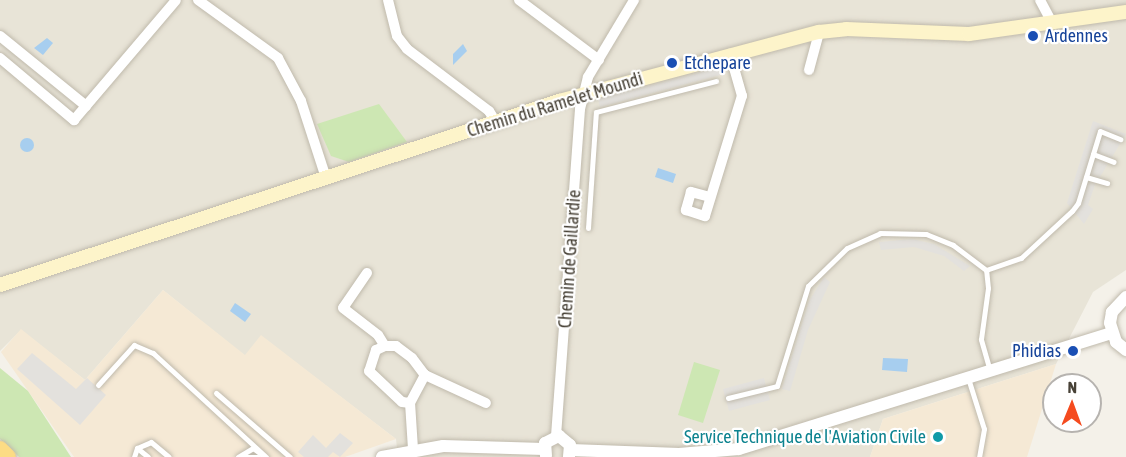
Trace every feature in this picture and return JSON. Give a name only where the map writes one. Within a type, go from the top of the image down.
[{"type":"highway","points":[[0,449],[8,457]]},
{"type":"main road","name":"Chemin du Ramelet Moundi","points":[[0,285],[583,94],[819,32],[846,29],[969,34],[1126,12]]},
{"type":"street","points":[[0,58],[74,120],[176,0]]},
{"type":"street","points":[[198,0],[278,58],[301,101],[326,178]]},
{"type":"street","points":[[388,0],[397,36],[407,50],[489,111],[496,122]]},
{"type":"street","points":[[519,0],[599,60]]},
{"type":"street","points":[[583,94],[599,60],[634,0]]},
{"type":"street","points":[[1040,0],[1053,24]]},
{"type":"street","points":[[809,70],[819,32]]},
{"type":"street","points":[[0,36],[86,106]]},
{"type":"street","points":[[710,197],[742,96],[730,54]]},
{"type":"street","name":"Chemin de Gaillardie","points":[[559,433],[583,94]]},
{"type":"street","points":[[368,273],[343,308],[378,335],[385,346]]},
{"type":"street","points":[[1126,297],[1112,312],[1111,333],[1126,350]]},
{"type":"street","points":[[382,457],[413,449],[471,445],[545,453],[559,433],[570,454],[679,454],[739,449],[1111,333]]},
{"type":"street","points":[[410,403],[402,402],[369,371],[376,350],[385,346],[396,346],[412,358],[425,375],[486,403]]},
{"type":"street","points":[[413,449],[410,403],[425,375]]},
{"type":"lane","points":[[588,228],[596,112],[716,81]]},
{"type":"lane","points":[[986,270],[1021,258],[1072,211],[1086,177],[1100,131],[1120,139]]},
{"type":"lane","points":[[1093,154],[1114,162]]},
{"type":"lane","points":[[1086,177],[1107,183]]},
{"type":"lane","points":[[728,398],[777,386],[808,286],[847,248],[879,233],[926,234],[953,244],[986,270],[988,288],[981,339],[990,371]]},
{"type":"lane","points":[[98,385],[134,345],[153,353],[265,457]]},
{"type":"lane","points":[[968,378],[984,429],[979,457]]},
{"type":"lane","points":[[216,393],[290,457]]},
{"type":"lane","points":[[134,457],[137,448],[151,442],[169,457]]},
{"type":"lane","points":[[137,448],[148,457]]},
{"type":"lane","points":[[238,457],[253,448],[265,457]]},
{"type":"lane","points":[[244,457],[258,457]]},
{"type":"shaded area","points":[[0,0],[1126,0],[1126,270],[1093,292],[1056,364],[883,419],[870,457],[398,457],[396,439],[261,336],[245,356],[163,290],[85,380],[21,330],[0,351]]},
{"type":"shaded area","points":[[718,68],[720,75],[600,107],[598,99]]},
{"type":"shaded area","points":[[1093,121],[1126,134],[1095,185],[1088,205],[1093,209],[1084,224],[1067,203]]},
{"type":"shaded area","points":[[912,239],[934,244],[970,266],[964,271],[944,256],[914,247],[881,250],[879,242]]},
{"type":"shaded area","points":[[824,277],[830,282],[808,330],[790,391],[782,389],[809,301]]},
{"type":"shaded area","points":[[163,290],[245,355],[261,335],[396,439],[345,457],[74,457],[1,352],[21,329],[85,380]]},
{"type":"shaded area","points":[[32,353],[76,389],[87,378],[106,395],[80,425],[17,369]]},
{"type":"shaded area","points":[[1056,364],[1053,373],[1042,373],[1042,409],[1027,457],[870,457],[883,419]]},
{"type":"shaded area","points":[[764,378],[770,400],[729,411],[723,389]]},
{"type":"shaded area","points":[[340,433],[353,443],[340,457],[333,452],[328,457],[304,457],[298,452],[313,435],[326,448]]},
{"type":"green space","points":[[379,104],[407,142],[349,162],[331,156],[317,124]]},
{"type":"green space","points":[[694,362],[720,370],[703,423],[678,415]]},
{"type":"green space","points":[[0,368],[28,391],[71,457],[19,457],[0,439]]},
{"type":"water","points":[[47,38],[53,43],[43,55],[34,48]]},
{"type":"water","points":[[463,44],[467,51],[453,65],[453,54]]},
{"type":"water","points":[[27,138],[32,140],[34,145],[32,150],[27,152],[22,150],[20,145],[22,140]]},
{"type":"water","points":[[658,168],[676,174],[673,183],[655,177]]},
{"type":"water","points":[[235,303],[251,314],[245,322],[230,311]]},
{"type":"water","points":[[883,358],[908,359],[907,372],[882,370]]},
{"type":"place","name":"Ardennes","points":[[1033,36]]},
{"type":"place","name":"Etchepare","points":[[672,63]]},
{"type":"place","name":"Phidias","points":[[1073,351]]},
{"type":"place","name":"Service Technique de l'Aviation Civile","points":[[938,437]]}]
